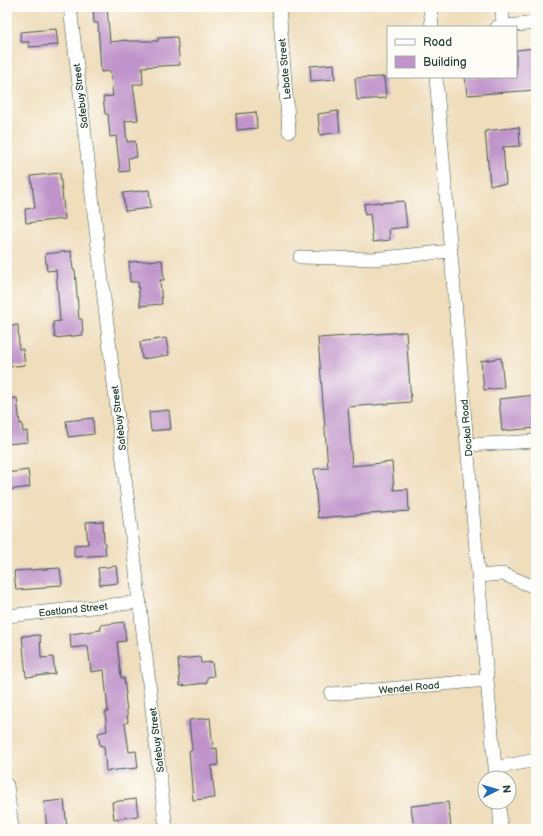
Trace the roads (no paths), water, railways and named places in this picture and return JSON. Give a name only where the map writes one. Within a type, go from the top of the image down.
[{"type":"street","name":"Safebuy Street","points":[[70,7],[166,829]]},
{"type":"street","name":"Lebate Street","points":[[279,7],[289,131]]},
{"type":"street","points":[[430,7],[432,26]]},
{"type":"street","points":[[500,26],[502,7]]},
{"type":"street","points":[[509,26],[536,23]]},
{"type":"street","name":"Dockal Road","points":[[436,78],[496,770]]},
{"type":"street","points":[[300,257],[373,259],[451,251]]},
{"type":"street","points":[[467,445],[536,441]]},
{"type":"street","points":[[478,576],[503,574],[532,586],[536,586]]},
{"type":"street","name":"Eastland Street","points":[[7,616],[140,602]]},
{"type":"street","name":"Wendel Road","points":[[331,694],[487,680]]},
{"type":"street","points":[[505,770],[536,760]]},
{"type":"street","points":[[7,785],[12,829]]},
{"type":"street","points":[[500,810],[501,829]]}]
